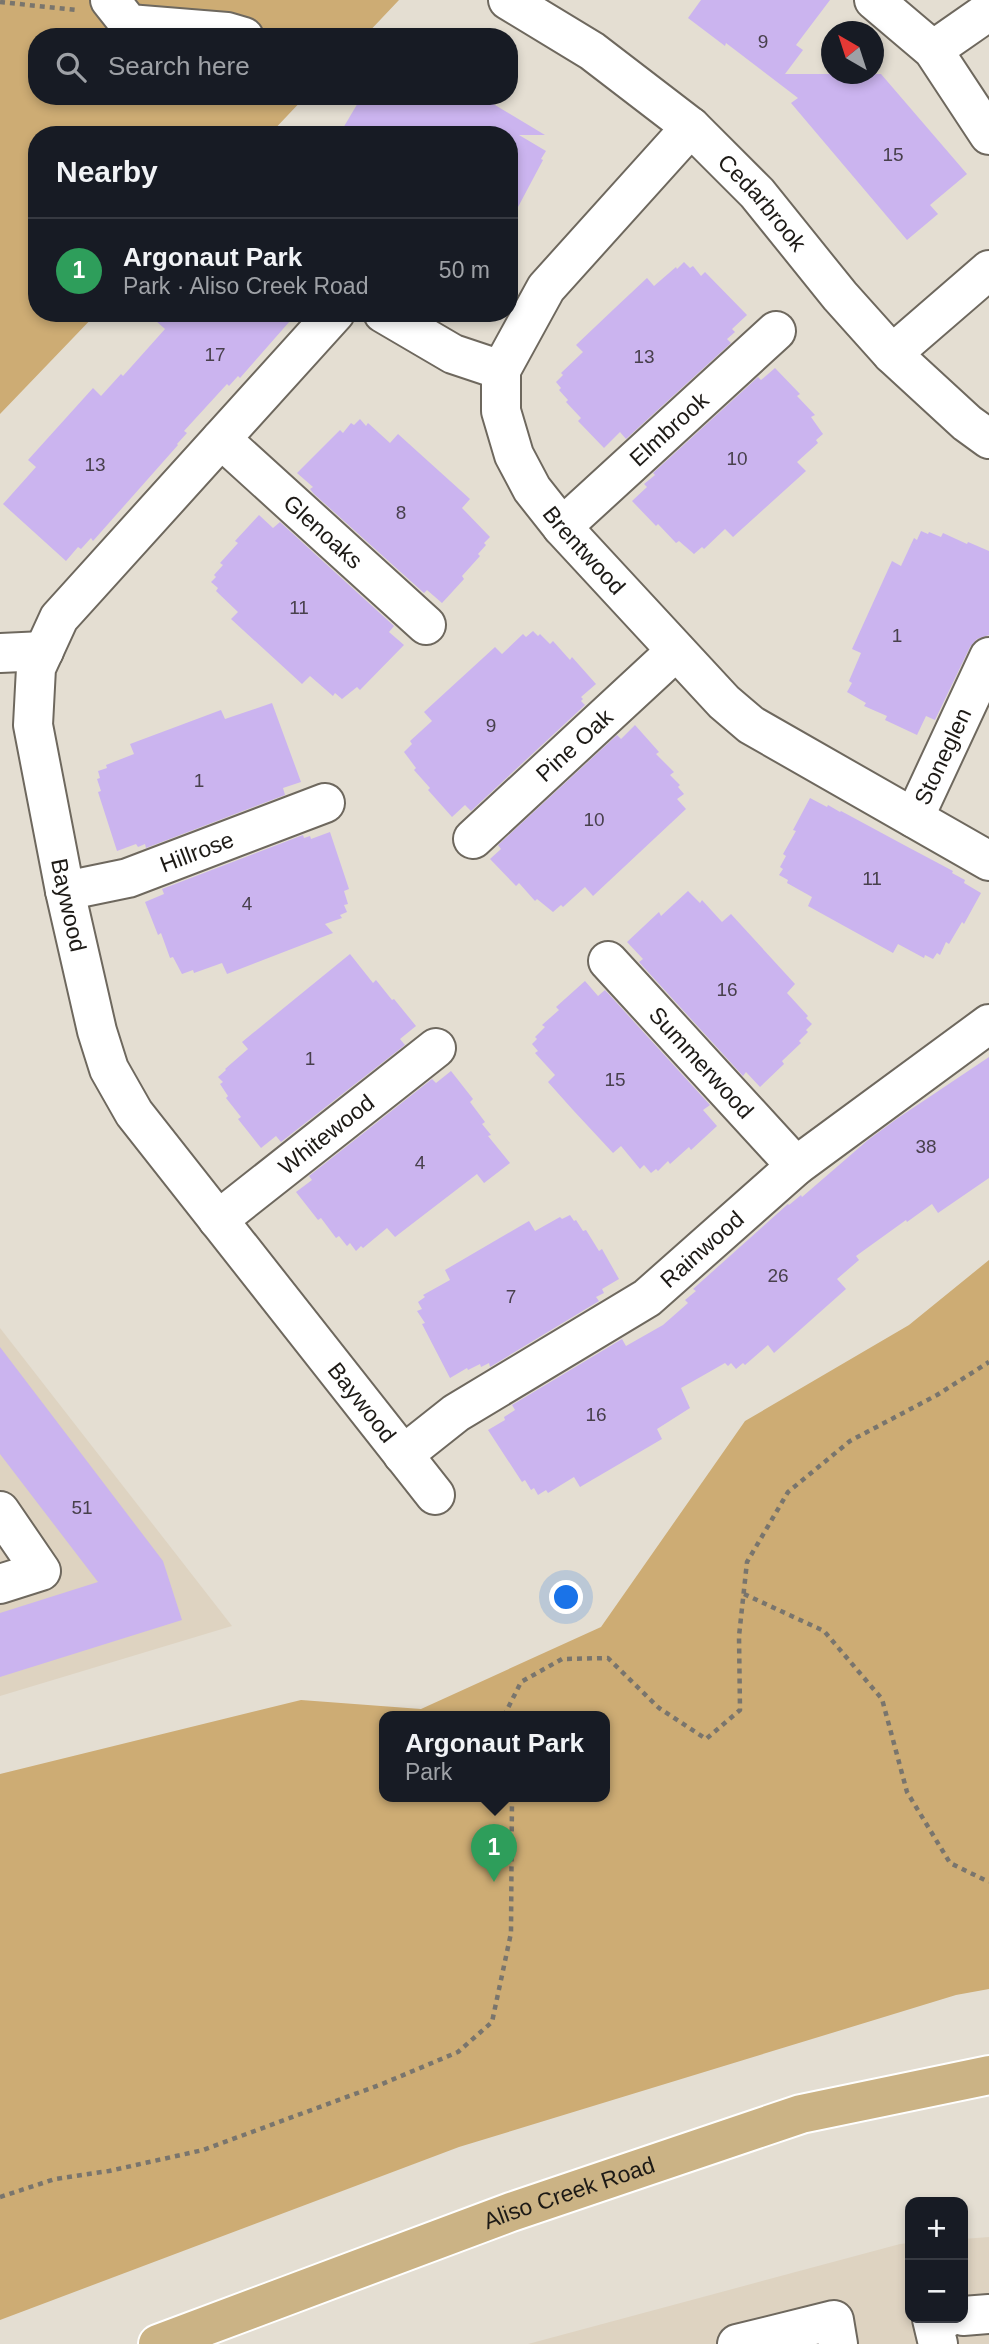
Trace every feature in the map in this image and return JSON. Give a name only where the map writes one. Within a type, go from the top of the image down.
[{"type":"main road","name":"Aliso Creek Road","points":[[158,2344],[511,2211],[801,2114],[989,2075]]},
{"type":"street","name":"Cedarbrook","points":[[508,0],[592,51],[691,127],[757,193],[840,296],[892,354],[967,423],[989,439]]},
{"type":"street","points":[[873,0],[933,50],[989,135]]},
{"type":"street","points":[[110,1],[130,24],[179,28]]},
{"type":"street","points":[[933,50],[989,11]]},
{"type":"street","points":[[398,322],[453,354],[501,370],[546,288],[691,127]]},
{"type":"street","points":[[892,354],[989,270]]},
{"type":"street","name":"Baywood","points":[[327,322],[60,618],[36,668],[33,725],[65,891],[97,1031],[110,1069],[134,1113],[435,1495]]},
{"type":"street","name":"Elmbrook","points":[[562,527],[776,331]]},
{"type":"street","name":"Brentwood","points":[[501,370],[502,411],[514,455],[531,489],[562,527],[724,702],[751,725],[989,861]]},
{"type":"street","name":"Glenoaks","points":[[221,439],[426,625]]},
{"type":"street","points":[[0,653],[44,651]]},
{"type":"street","name":"Pine Oak","points":[[473,839],[676,651]]},
{"type":"street","name":"Stoneglen","points":[[914,818],[989,657]]},
{"type":"street","name":"Hillrose","points":[[65,891],[128,878],[325,803]]},
{"type":"street","name":"Summerwood","points":[[608,961],[796,1166]]},
{"type":"street","name":"Rainwood","points":[[403,1455],[456,1413],[647,1298],[796,1166],[989,1024]]},
{"type":"street","name":"Whitewood","points":[[218,1220],[436,1048]]},
{"type":"street","points":[[0,1511],[41,1571],[0,1584]]},
{"type":"street","points":[[968,2316],[989,2314]]},
{"type":"street","points":[[737,2344],[834,2320],[838,2344]]},
{"type":"street","points":[[933,2323],[938,2344]]},
{"type":"path","points":[[0,2],[85,11],[110,1]]},
{"type":"path","points":[[506,1711],[521,1682],[562,1659],[608,1658],[659,1708],[706,1739],[740,1710],[739,1636],[747,1562],[788,1492],[850,1441],[937,1395],[989,1362]]},
{"type":"path","points":[[744,1594],[824,1631],[882,1699],[908,1792],[950,1863],[989,1882]]},
{"type":"path","points":[[0,2197],[55,2179],[109,2171],[203,2150],[382,2084],[458,2052],[492,2022],[508,1946],[512,1906],[513,1802]]},
{"type":"shaded area","points":[[0,0],[399,0],[373,28],[28,28],[28,105],[297,105],[278,126],[28,126],[28,322],[88,322],[0,414]]},
{"type":"shaded area","points":[[989,1260],[989,1989],[956,1995],[459,2147],[0,2320],[0,1774],[301,1700],[421,1709],[601,1627],[745,1421],[909,1325]]},
{"type":"shaded area","points":[[0,1328],[232,1626],[0,1696]]},
{"type":"shaded area","points":[[989,2237],[989,2344],[528,2344],[905,2244],[905,2323],[968,2323],[968,2239]]},
{"type":"building","points":[[701,0],[830,0],[796,45],[803,50],[785,74],[821,74],[821,84],[884,84],[884,77],[967,174],[930,205],[938,214],[907,240],[791,103],[798,98],[726,43],[725,46],[688,18]]},
{"type":"building","points":[[357,105],[495,105],[545,135],[519,135],[546,151],[518,207],[518,126],[344,126]]},
{"type":"building","points":[[684,262],[690,268],[693,266],[701,276],[705,272],[747,315],[732,329],[735,332],[727,339],[731,343],[626,439],[620,432],[604,448],[578,421],[581,418],[566,402],[568,400],[556,382],[563,375],[561,373],[583,352],[576,345],[647,278],[654,286]]},
{"type":"building","points":[[157,322],[289,322],[240,378],[238,376],[229,386],[227,384],[184,431],[187,433],[178,445],[93,541],[91,538],[81,549],[78,547],[66,561],[3,504],[36,467],[28,460],[93,388],[101,396],[165,329]]},
{"type":"building","points":[[775,368],[800,394],[797,396],[815,415],[811,417],[823,434],[816,440],[818,443],[797,462],[806,471],[733,537],[725,529],[704,549],[702,547],[694,554],[679,541],[676,543],[658,524],[656,526],[632,501],[647,487],[644,484],[655,475],[653,473],[758,377],[761,380]]},
{"type":"building","points":[[360,419],[390,443],[398,434],[470,499],[462,508],[490,537],[478,554],[480,556],[462,576],[464,579],[442,603],[427,590],[424,593],[314,494],[310,489],[313,487],[297,473],[340,430],[343,433],[351,423],[354,425]]},
{"type":"building","points":[[259,515],[273,528],[280,522],[394,626],[389,632],[404,645],[360,690],[357,687],[342,699],[335,693],[333,696],[310,676],[302,684],[231,619],[238,612],[216,591],[218,588],[211,582],[223,565],[220,563],[238,543],[235,541]]},
{"type":"building","points":[[921,531],[941,537],[943,533],[989,551],[989,635],[977,639],[970,647],[935,720],[926,716],[917,735],[885,720],[887,716],[864,706],[866,703],[847,692],[861,653],[852,649],[892,561],[901,566],[914,538],[917,540]]},
{"type":"building","points":[[533,631],[550,644],[553,641],[570,660],[572,657],[596,684],[581,697],[585,705],[471,811],[465,805],[452,817],[428,790],[430,788],[414,770],[416,768],[404,752],[412,744],[410,741],[432,721],[424,712],[495,647],[502,654],[523,634],[526,637]]},
{"type":"building","points":[[272,703],[301,782],[283,788],[285,795],[146,848],[145,844],[138,847],[136,844],[117,851],[98,792],[101,791],[97,779],[100,778],[98,771],[134,754],[130,744],[221,710],[225,719]]},
{"type":"building","points":[[635,725],[659,752],[656,754],[674,772],[670,775],[680,785],[678,787],[684,794],[677,799],[686,809],[593,896],[585,887],[563,907],[561,905],[553,912],[537,899],[535,901],[519,883],[516,886],[490,859],[501,849],[498,845],[617,735],[621,739]]},
{"type":"building","points":[[810,798],[841,811],[953,871],[952,873],[965,880],[964,883],[981,893],[964,924],[962,922],[949,944],[946,942],[940,955],[937,953],[933,959],[925,955],[924,958],[898,944],[893,953],[808,906],[812,897],[787,883],[788,880],[779,875],[786,856],[783,854]]},
{"type":"building","points":[[330,832],[349,889],[344,891],[348,904],[344,905],[347,912],[340,915],[342,918],[325,924],[333,933],[227,974],[222,963],[194,973],[193,970],[182,974],[173,957],[170,958],[161,933],[158,935],[145,902],[164,894],[162,889],[303,835],[304,838],[310,836],[311,839]]},
{"type":"building","points":[[688,891],[700,903],[702,900],[722,922],[731,914],[795,984],[787,993],[812,1024],[799,1041],[801,1043],[782,1061],[784,1064],[760,1087],[746,1072],[743,1076],[639,962],[643,959],[627,942],[659,912],[661,916]]},
{"type":"building","points":[[350,954],[373,983],[376,980],[416,1026],[400,1039],[405,1045],[281,1142],[276,1136],[261,1148],[238,1119],[241,1117],[226,1098],[228,1096],[220,1084],[223,1082],[218,1077],[248,1049],[242,1042]]},
{"type":"building","points":[[585,981],[598,996],[605,990],[710,1105],[703,1110],[717,1126],[691,1150],[689,1147],[658,1171],[656,1169],[651,1173],[644,1165],[640,1169],[621,1146],[613,1153],[548,1082],[555,1075],[535,1053],[538,1051],[532,1044],[545,1027],[542,1025],[559,1010],[556,1007]]},
{"type":"building","points":[[989,1057],[989,1178],[938,1213],[932,1204],[856,1256],[859,1260],[837,1279],[846,1289],[774,1353],[768,1345],[745,1365],[743,1363],[736,1369],[731,1363],[728,1366],[725,1363],[681,1388],[690,1408],[657,1429],[662,1439],[580,1487],[574,1477],[548,1493],[546,1490],[538,1495],[525,1480],[522,1482],[488,1430],[515,1410],[512,1405],[622,1339],[626,1346],[663,1325],[688,1303],[685,1300],[696,1291],[693,1289],[788,1204],[801,1195],[802,1197],[898,1118]]},
{"type":"building","points":[[451,1071],[473,1099],[470,1102],[485,1122],[482,1124],[491,1135],[488,1136],[510,1163],[484,1183],[477,1174],[395,1237],[387,1228],[363,1248],[361,1246],[356,1251],[350,1243],[347,1246],[339,1236],[336,1238],[321,1218],[318,1220],[296,1192],[312,1180],[309,1176],[432,1079],[436,1083]]},
{"type":"building","points":[[570,1215],[583,1231],[586,1230],[599,1251],[602,1249],[619,1279],[602,1289],[604,1293],[596,1297],[599,1301],[490,1367],[489,1363],[481,1367],[480,1364],[450,1378],[417,1311],[422,1309],[418,1302],[425,1297],[423,1295],[450,1280],[445,1270],[529,1221],[535,1231],[560,1217],[562,1219]]},
{"type":"building","points":[[0,1347],[163,1561],[182,1620],[0,1677],[0,1613],[98,1582],[0,1454]]},
{"type":"place","name":"Argonaut Park","points":[[494,1882]]}]
